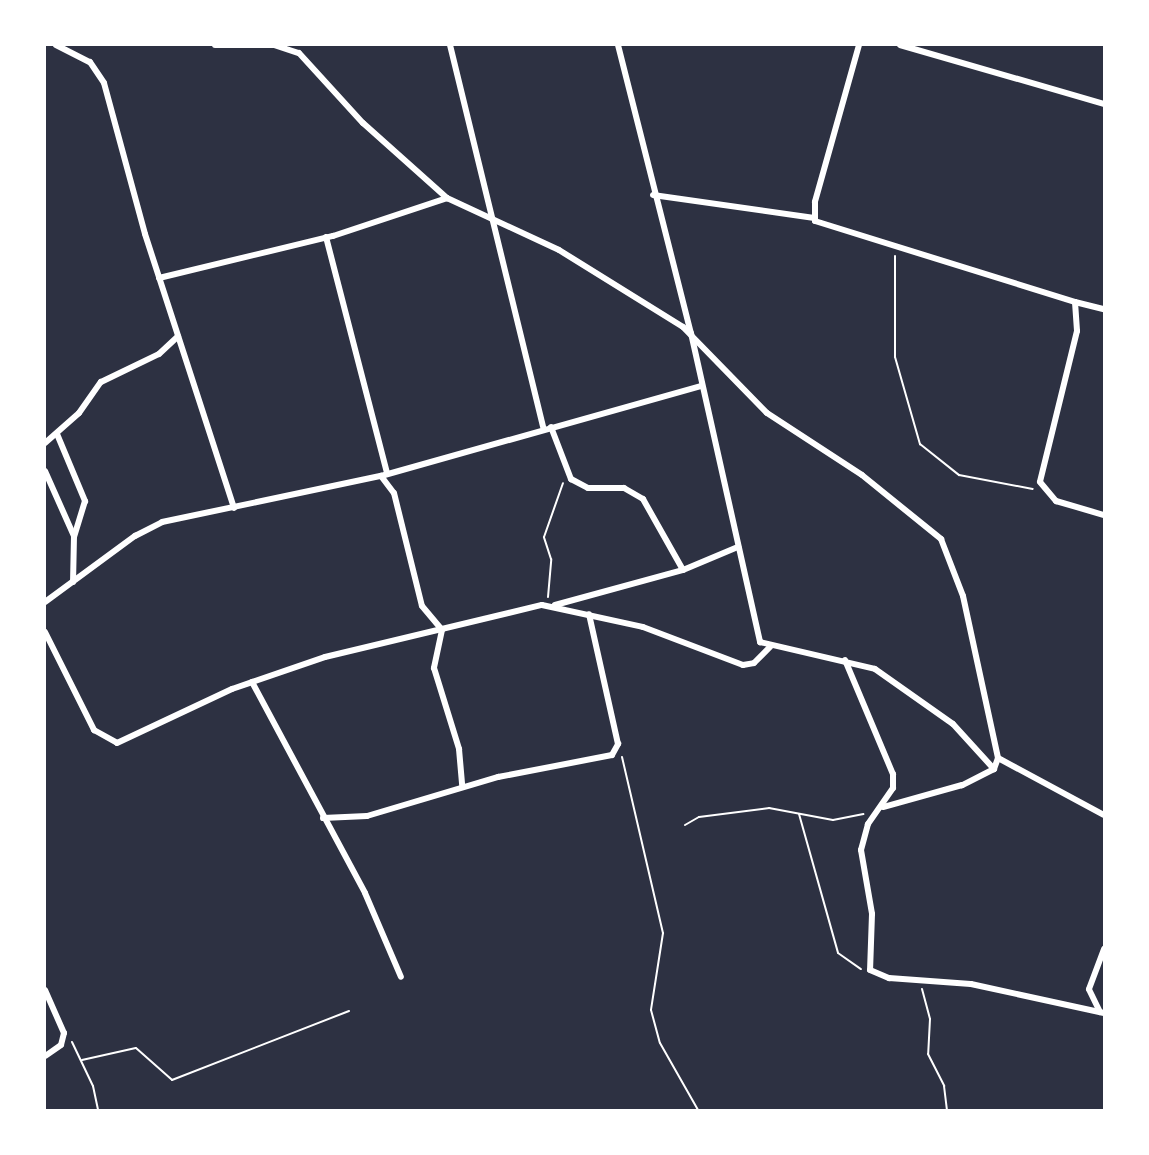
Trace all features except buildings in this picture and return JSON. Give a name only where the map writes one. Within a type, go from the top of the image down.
[{"type":"street","points":[[56,45],[90,62],[104,83],[159,278],[234,508]]},
{"type":"street","points":[[215,45],[274,45],[299,53],[363,123],[447,198],[471,214],[491,216],[559,250],[691,333],[767,412],[862,475],[941,539],[963,596],[998,758],[994,769],[962,785],[883,807]]},
{"type":"street","points":[[450,45],[543,427]]},
{"type":"street","points":[[618,45],[653,195],[691,333],[755,632],[770,647],[845,660],[907,688],[953,724],[994,769]]},
{"type":"street","points":[[814,218],[859,45]]},
{"type":"street","points":[[900,45],[1104,105]]},
{"type":"street","points":[[653,195],[814,218],[830,230],[896,245],[1075,302],[1104,309]]},
{"type":"street","points":[[159,278],[326,237],[447,198]]},
{"type":"street","points":[[326,237],[384,475],[394,493],[422,606],[442,630]]},
{"type":"street","points":[[1075,302],[1077,331],[1041,466],[1042,490],[1056,501],[1104,515]]},
{"type":"street","points":[[45,443],[57,434],[101,382],[159,354],[178,336]]},
{"type":"street","points":[[45,602],[148,528],[384,475],[543,427],[701,386]]},
{"type":"street","points":[[551,426],[567,471],[583,487],[624,488],[644,499],[683,570]]},
{"type":"street","points":[[57,434],[85,501],[74,536],[73,583]]},
{"type":"street","points":[[45,471],[74,536]]},
{"type":"street","points":[[45,632],[94,730],[117,743],[252,682],[361,646],[551,605],[683,570],[738,547]]},
{"type":"street","points":[[551,605],[643,627],[743,665],[754,663],[770,647]]},
{"type":"street","points":[[323,818],[367,816],[462,787],[568,768],[608,757],[617,748],[589,614]]},
{"type":"street","points":[[442,630],[434,668],[459,748],[462,787]]},
{"type":"street","points":[[845,660],[893,774],[883,807],[877,813],[861,850],[872,914],[870,970],[890,978],[971,984],[1102,1013]]},
{"type":"street","points":[[252,682],[365,893],[401,977]]},
{"type":"street","points":[[998,758],[1104,817]]},
{"type":"street","points":[[1102,1013],[1089,988],[1104,949]]},
{"type":"street","points":[[45,990],[64,1033],[61,1045],[45,1056]]},
{"type":"path","points":[[896,245],[895,357],[920,444],[959,475],[1042,490]]},
{"type":"path","points":[[551,605],[551,558],[544,537],[567,471]]},
{"type":"path","points":[[617,748],[663,933],[651,1010],[660,1042],[699,1110]]},
{"type":"path","points":[[685,825],[699,817],[768,808],[832,820],[877,813]]},
{"type":"path","points":[[799,814],[838,953],[851,966],[870,970]]},
{"type":"path","points":[[919,980],[930,1019],[928,1054],[944,1086],[947,1110]]},
{"type":"path","points":[[82,1060],[136,1048],[172,1080],[350,1011]]},
{"type":"path","points":[[64,1033],[82,1060],[98,1110]]}]
